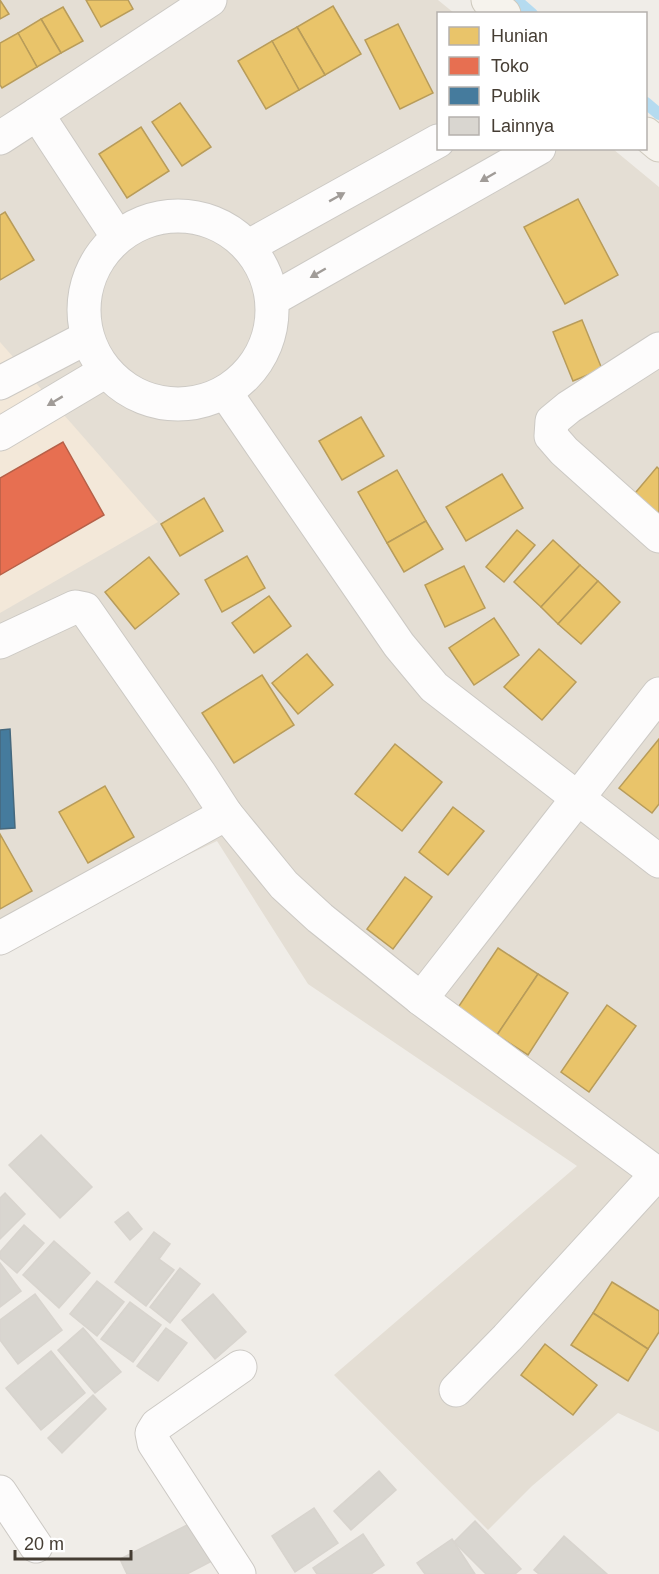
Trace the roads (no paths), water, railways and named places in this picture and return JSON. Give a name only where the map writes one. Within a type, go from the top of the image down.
[{"type":"street","points":[[0,138],[210,0]]},
{"type":"street","points":[[488,0],[502,12]]},
{"type":"street","points":[[37,114],[117,236]]},
{"type":"street","points":[[647,136],[659,145]]},
{"type":"street","points":[[249,246],[437,142]]},
{"type":"street","points":[[273,299],[535,150]]},
{"type":"street","points":[[161,216],[209,219],[249,246],[266,270],[273,299],[272,327],[263,353],[247,375],[225,392],[200,402],[174,405],[147,400],[123,388],[106,371],[86,338],[82,309],[93,265],[117,236],[161,216]]},
{"type":"street","points":[[0,383],[86,338]]},
{"type":"street","points":[[659,350],[568,407],[552,421],[551,428],[551,436],[564,451],[659,536]]},
{"type":"street","points":[[0,434],[106,371]]},
{"type":"street","points":[[225,392],[399,645],[434,687],[659,861]]},
{"type":"street","points":[[0,642],[75,607],[85,609],[226,814],[284,885],[320,918],[421,999],[658,1174],[456,1390]]},
{"type":"street","points":[[421,999],[659,694]]},
{"type":"street","points":[[0,938],[226,814]]},
{"type":"street","points":[[239,1574],[154,1443],[152,1433],[157,1425],[240,1367]]},
{"type":"street","points":[[0,1492],[36,1546]]},
{"type":"waterway","points":[[516,0],[530,12]]},
{"type":"waterway","points":[[647,104],[659,114]]}]
